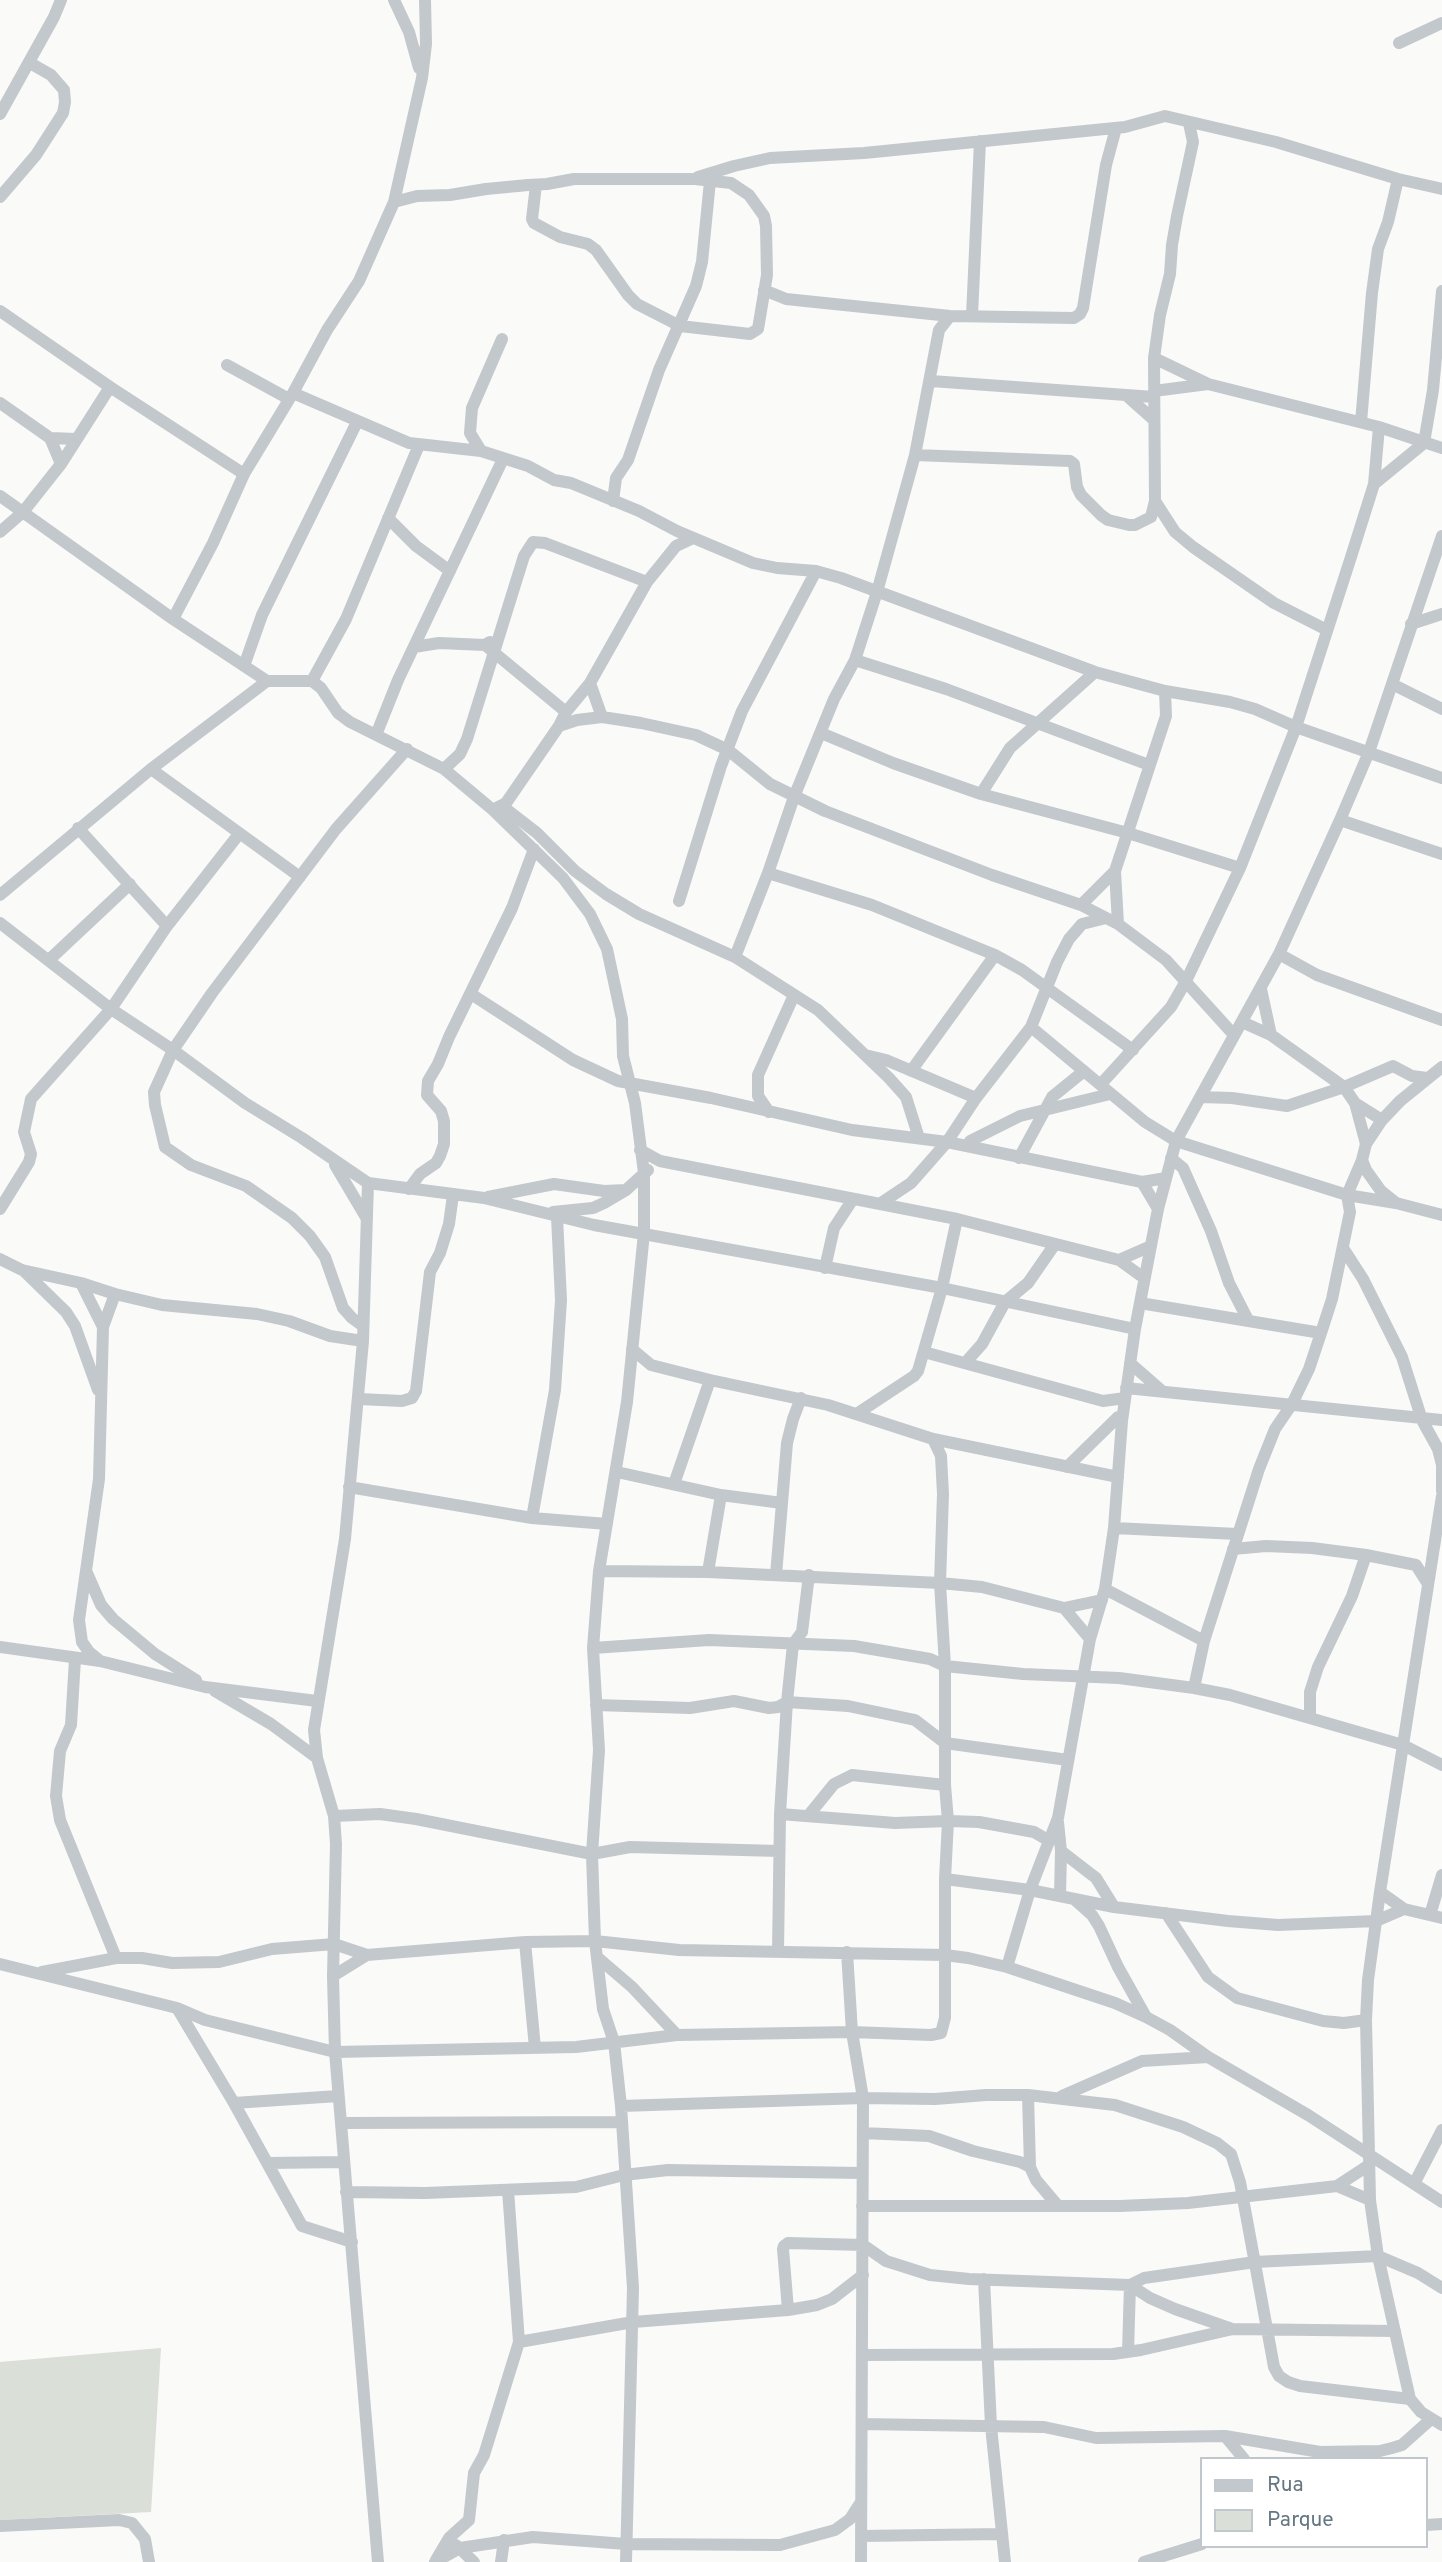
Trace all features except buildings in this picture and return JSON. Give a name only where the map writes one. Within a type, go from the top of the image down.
[{"type":"street","points":[[0,114],[61,0]]},
{"type":"street","points":[[394,0],[409,32],[422,78]]},
{"type":"street","points":[[173,619],[213,543],[244,474],[327,330],[359,281],[394,202],[422,78],[426,44],[425,0]]},
{"type":"street","points":[[1399,43],[1442,23]]},
{"type":"street","points":[[0,197],[36,155],[63,113],[64,90],[51,75],[30,62]]},
{"type":"street","points":[[695,178],[770,158],[864,153],[1116,128],[1165,116],[1276,142],[1398,179],[1442,189]]},
{"type":"street","points":[[915,455],[1070,461],[1074,464],[1077,487],[1086,500],[1108,520],[1135,525],[1151,517],[1155,501],[1154,358],[1160,315],[1170,274],[1172,245],[1193,142],[1189,123]]},
{"type":"street","points":[[764,290],[786,299],[950,316],[1074,318],[1080,314],[1106,165],[1116,128]]},
{"type":"street","points":[[1193,142],[1208,128]]},
{"type":"street","points":[[972,316],[980,141]]},
{"type":"street","points":[[398,178],[417,196]]},
{"type":"street","points":[[394,202],[417,196],[574,179],[695,178],[730,183],[741,187],[764,216],[767,275],[758,329],[755,333],[734,333],[680,326],[637,304],[596,250],[588,244],[560,237],[534,223],[532,219],[537,185]]},
{"type":"street","points":[[1361,422],[1378,249],[1390,215],[1398,179]]},
{"type":"street","points":[[613,501],[615,478],[628,460],[659,370],[696,286],[702,262],[710,181]]},
{"type":"street","points":[[1374,485],[1424,443],[1433,390],[1442,291]]},
{"type":"street","points":[[0,311],[244,474]]},
{"type":"street","points":[[932,314],[939,330]]},
{"type":"street","points":[[735,957],[794,797],[834,699],[855,660],[915,455],[939,330],[950,316]]},
{"type":"street","points":[[481,451],[470,433],[472,408],[502,339]]},
{"type":"street","points":[[1154,358],[1208,384],[1361,422],[1442,449]]},
{"type":"street","points":[[227,365],[291,396],[419,445],[481,451],[528,466],[554,480],[571,483],[753,563],[816,571],[1095,672],[1186,696],[1230,702],[1255,709],[1296,727],[1442,778]]},
{"type":"street","points":[[931,381],[1127,396],[1208,384]]},
{"type":"street","points":[[0,531],[23,512],[61,464],[110,387]]},
{"type":"street","points":[[1127,396],[1154,420]]},
{"type":"street","points":[[1,405],[50,438],[76,439]]},
{"type":"street","points":[[244,666],[262,615],[357,422]]},
{"type":"street","points":[[1101,1084],[1171,1007],[1240,868],[1296,727],[1374,485],[1379,427]]},
{"type":"street","points":[[456,448],[470,433]]},
{"type":"street","points":[[50,438],[61,464]]},
{"type":"street","points":[[312,681],[346,619],[419,445]]},
{"type":"street","points":[[376,735],[414,647],[503,459]]},
{"type":"street","points":[[0,496],[173,619],[267,681],[312,681],[321,688],[338,713],[349,722],[444,769],[501,807],[537,833],[575,871],[597,888],[639,914],[735,957],[818,1010],[906,1097],[919,1139]]},
{"type":"street","points":[[1155,501],[1175,532],[1193,547],[1274,603],[1327,630]]},
{"type":"street","points":[[388,518],[416,546],[450,571]]},
{"type":"street","points":[[676,546],[677,531]]},
{"type":"street","points":[[1007,1967],[1030,1889],[1058,1818],[1090,1639],[1104,1594],[1114,1528],[1120,1419],[1150,1245],[1176,1141],[1279,954],[1340,820],[1369,752],[1442,536]]},
{"type":"street","points":[[501,807],[559,726],[566,712],[590,683],[647,582],[676,546],[693,538]]},
{"type":"street","points":[[444,769],[460,754],[467,739],[489,649],[498,639],[524,556],[533,542],[545,542],[647,582]]},
{"type":"street","points":[[679,901],[721,766],[747,699],[816,571]]},
{"type":"street","points":[[1420,600],[1442,614]]},
{"type":"street","points":[[1411,624],[1442,614]]},
{"type":"street","points":[[424,628],[439,643]]},
{"type":"street","points":[[414,647],[439,643],[489,649],[566,712]]},
{"type":"street","points":[[855,660],[946,689],[1150,765]]},
{"type":"street","points":[[981,794],[1010,748],[1095,672]]},
{"type":"street","points":[[0,895],[151,768],[267,681]]},
{"type":"street","points":[[590,683],[602,717]]},
{"type":"street","points":[[1392,684],[1442,709]]},
{"type":"street","points":[[1118,924],[1115,871],[1166,716],[1165,691]]},
{"type":"street","points":[[1166,716],[1186,696]]},
{"type":"street","points":[[559,726],[602,717],[696,735],[728,750],[794,797],[867,829],[1082,906],[1118,924],[1147,944],[1186,981],[1234,1035]]},
{"type":"street","points":[[821,733],[893,763],[981,794],[1128,833],[1240,868]]},
{"type":"street","points":[[363,1326],[344,1308],[324,1257],[310,1236],[292,1218],[246,1186],[191,1166],[165,1147],[154,1092],[173,1050],[300,877],[336,829],[407,749]]},
{"type":"street","points":[[721,766],[740,761]]},
{"type":"street","points":[[151,768],[300,877]]},
{"type":"street","points":[[501,807],[506,823],[563,878],[590,914],[607,948],[622,1019],[623,1056],[635,1103],[644,1172],[644,1233],[627,1402],[599,1571],[593,1648],[599,1750],[592,1854],[595,1941],[603,2009],[614,2042],[632,2272],[626,2562]]},
{"type":"street","points":[[1340,820],[1442,854]]},
{"type":"street","points":[[78,828],[167,926]]},
{"type":"street","points":[[0,1209],[29,1162],[31,1153],[24,1132],[31,1100],[111,1009],[167,926],[239,834]]},
{"type":"street","points":[[409,1189],[419,1174],[436,1163],[440,1156],[444,1121],[441,1111],[426,1095],[426,1087],[512,908],[534,849]]},
{"type":"street","points":[[1082,924],[1082,906],[1115,871]]},
{"type":"street","points":[[768,873],[872,905],[995,956],[1022,971],[1133,1050]]},
{"type":"street","points":[[48,960],[130,884]]},
{"type":"street","points":[[881,1203],[911,1183],[947,1142],[976,1098],[1031,1027],[1069,939],[1082,924],[1105,918]]},
{"type":"street","points":[[0,923],[111,1009],[245,1103],[368,1183],[484,1198],[551,1215],[942,1288],[1135,1329]]},
{"type":"street","points":[[1279,954],[1317,975],[1442,1020]]},
{"type":"street","points":[[911,1072],[995,956]]},
{"type":"street","points":[[1261,989],[1271,1035]]},
{"type":"street","points":[[471,994],[595,1073],[631,1085],[711,1098],[852,1130],[970,1144],[1019,1158],[1142,1182],[1166,1178]]},
{"type":"street","points":[[769,1112],[758,1096],[758,1075],[794,995]]},
{"type":"street","points":[[1242,1023],[1271,1035],[1344,1087],[1355,1102],[1382,1120]]},
{"type":"street","points":[[1031,1027],[1145,1122],[1176,1141],[1347,1195],[1396,1203],[1442,1215]]},
{"type":"street","points":[[865,1055],[886,1060],[976,1098]]},
{"type":"street","points":[[1200,1097],[1287,1106],[1344,1087],[1392,1066],[1412,1076],[1427,1078]]},
{"type":"street","points":[[1194,1688],[1203,1641],[1237,1534],[1275,1429],[1310,1369],[1332,1299],[1343,1248],[1350,1212],[1347,1195],[1366,1144],[1382,1120],[1400,1101],[1442,1066]]},
{"type":"street","points":[[1019,1158],[1058,1090],[1084,1072]]},
{"type":"street","points":[[635,1103],[652,1089]]},
{"type":"street","points":[[970,1144],[1020,1116],[1110,1094]]},
{"type":"street","points":[[1355,1102],[1366,1144]]},
{"type":"street","points":[[964,1119],[970,1144]]},
{"type":"street","points":[[640,1150],[660,1161],[957,1219],[1119,1260],[1144,1278]]},
{"type":"street","points":[[1171,1158],[1183,1168],[1211,1231],[1229,1283],[1248,1320]]},
{"type":"street","points":[[333,1160],[367,1219]]},
{"type":"street","points":[[1362,1160],[1375,1184],[1396,1203]]},
{"type":"street","points":[[551,1215],[593,1208],[626,1190],[660,1161]]},
{"type":"street","points":[[1142,1182],[1158,1209]]},
{"type":"street","points":[[368,1183],[359,1399],[345,1539],[314,1730],[317,1758],[334,1816],[335,2052],[378,2562]]},
{"type":"street","points":[[484,1198],[554,1184],[604,1191],[626,1190]]},
{"type":"street","points":[[359,1399],[402,1401],[412,1398],[416,1391],[430,1272],[440,1253],[449,1224],[453,1195]]},
{"type":"street","points":[[1350,1212],[1364,1198]]},
{"type":"street","points":[[825,1268],[834,1228],[853,1199]]},
{"type":"street","points":[[532,1518],[555,1390],[561,1300],[551,1215]]},
{"type":"street","points":[[858,1413],[914,1376],[924,1352],[942,1288],[957,1219]]},
{"type":"street","points":[[966,1362],[982,1344],[1005,1302],[1028,1283],[1055,1244]]},
{"type":"street","points":[[1119,1260],[1150,1245]]},
{"type":"street","points":[[1343,1248],[1363,1279],[1402,1357],[1422,1420],[1438,1449],[1441,1465],[1438,1552],[1428,1584],[1380,1892],[1368,1980],[1366,2020],[1370,2200],[1378,2256],[1410,2399]]},
{"type":"street","points":[[0,1259],[22,1269],[162,1305],[257,1314],[289,1321],[330,1336],[363,1341]]},
{"type":"street","points":[[22,1269],[66,1312],[75,1326],[100,1396]]},
{"type":"street","points":[[81,1283],[103,1327]]},
{"type":"street","points":[[100,1661],[89,1653],[79,1632],[79,1620],[99,1479],[103,1327],[115,1294]]},
{"type":"street","points":[[1140,1303],[1321,1333]]},
{"type":"street","points":[[632,1349],[651,1365]]},
{"type":"street","points":[[924,1352],[1103,1401],[1120,1419]]},
{"type":"street","points":[[1130,1363],[1162,1391]]},
{"type":"street","points":[[629,1369],[651,1365],[801,1398],[858,1413],[933,1439],[1118,1476]]},
{"type":"street","points":[[674,1484],[710,1380]]},
{"type":"street","points":[[1103,1401],[1126,1393],[1162,1391],[1442,1420]]},
{"type":"street","points":[[776,1575],[788,1443],[801,1398]]},
{"type":"street","points":[[1270,1401],[1275,1429]]},
{"type":"street","points":[[1067,1466],[1120,1419]]},
{"type":"street","points":[[0,1964],[177,2008],[205,2020],[335,2052],[576,2047],[677,2035],[940,2033],[945,2018],[945,1879],[948,1821],[945,1785],[945,1666],[940,1583],[943,1494],[940,1456],[933,1439]]},
{"type":"street","points":[[940,1456],[952,1442]]},
{"type":"street","points":[[617,1472],[721,1495],[782,1503]]},
{"type":"street","points":[[349,1487],[532,1518],[607,1524]]},
{"type":"street","points":[[708,1572],[721,1495]]},
{"type":"street","points":[[1114,1528],[1237,1534]]},
{"type":"street","points":[[1233,1549],[1266,1546],[1312,1548],[1416,1565],[1438,1552]]},
{"type":"street","points":[[1310,1718],[1310,1692],[1318,1667],[1352,1596],[1366,1555]]},
{"type":"street","points":[[1416,1565],[1428,1584]]},
{"type":"street","points":[[599,1571],[809,1575],[940,1583],[982,1587],[1064,1608],[1104,1594],[1203,1641]]},
{"type":"street","points":[[87,1573],[101,1605],[113,1619],[155,1654],[205,1687],[271,1724],[317,1758]]},
{"type":"street","points":[[778,1952],[780,1814],[787,1702],[793,1644],[802,1632],[809,1575]]},
{"type":"street","points":[[1064,1608],[1090,1639]]},
{"type":"street","points":[[593,1648],[709,1640],[854,1646],[930,1659],[945,1666],[1119,1678],[1194,1688],[1403,1745],[1442,1765]]},
{"type":"street","points":[[0,1647],[100,1661],[205,1687],[317,1701]]},
{"type":"street","points":[[75,1658],[71,1725],[60,1751],[56,1796],[60,1820],[116,1958]]},
{"type":"street","points":[[596,1705],[690,1708],[734,1701],[769,1708],[787,1702],[848,1706],[915,1720],[945,1743],[1068,1760]]},
{"type":"street","points":[[808,1816],[834,1784],[852,1775],[945,1785]]},
{"type":"street","points":[[334,1816],[380,1814],[416,1819],[592,1854],[630,1847],[779,1851]]},
{"type":"street","points":[[780,1814],[895,1823],[948,1821],[1003,1825],[1034,1832],[1048,1840]]},
{"type":"street","points":[[1058,1818],[1067,1898],[1092,1915],[1146,2017]]},
{"type":"street","points":[[1061,1851],[1096,1878],[1114,1908]]},
{"type":"street","points":[[1380,1892],[1404,1909],[1436,1917],[1442,1875]]},
{"type":"street","points":[[945,1879],[1030,1889],[1114,1908],[1278,1925],[1376,1921],[1404,1909]]},
{"type":"street","points":[[1166,1913],[1208,1977],[1237,1998],[1322,2021],[1344,2023],[1366,2020]]},
{"type":"street","points":[[36,1973],[116,1958],[142,1958],[172,1963],[219,1962],[272,1949],[334,1944],[367,1955],[525,1942],[595,1941],[679,1950],[945,1955],[1007,1967],[1115,2003],[1146,2017],[1208,2057],[1308,2115],[1368,2160],[1442,2202]]},
{"type":"street","points":[[525,1942],[535,2048]]},
{"type":"street","points":[[847,1952],[852,2032],[863,2098],[861,2562]]},
{"type":"street","points":[[333,1976],[367,1955]]},
{"type":"street","points":[[597,1957],[632,1987],[677,2035]]},
{"type":"street","points":[[177,2008],[234,2103],[302,2226],[352,2242]]},
{"type":"street","points":[[1060,2097],[1142,2061],[1208,2057]]},
{"type":"street","points":[[621,2106],[1028,2095],[1060,2097],[1129,2109],[1183,2127],[1217,2143],[1231,2154],[1240,2182],[1250,2197],[1255,2262],[1274,2367],[1279,2375],[1300,2386],[1410,2399],[1436,2422],[1402,2445],[1380,2451],[1320,2452],[1225,2436],[1096,2438],[1044,2427],[862,2424]]},
{"type":"street","points":[[1028,2095],[1030,2168],[1036,2180],[1058,2206]]},
{"type":"street","points":[[234,2103],[338,2096]]},
{"type":"street","points":[[341,2123],[622,2122]]},
{"type":"street","points":[[1413,2184],[1442,2130]]},
{"type":"street","points":[[863,2133],[929,2136],[973,2151],[1020,2162],[1030,2168]]},
{"type":"street","points":[[1337,2186],[1368,2160]]},
{"type":"street","points":[[268,2163],[344,2162]]},
{"type":"street","points":[[346,2192],[576,2187],[624,2175],[668,2170],[862,2173]]},
{"type":"street","points":[[862,2207],[1188,2203],[1337,2186],[1370,2200]]},
{"type":"street","points":[[435,2561],[449,2538],[469,2520],[474,2473],[484,2455],[519,2342],[508,2190]]},
{"type":"street","points":[[788,2310],[783,2249],[785,2244],[863,2245],[886,2261],[930,2275],[1130,2285],[1144,2278],[1255,2262],[1378,2256],[1418,2273],[1442,2288]]},
{"type":"street","points":[[519,2342],[633,2322],[788,2310],[817,2305],[832,2298],[863,2275]]},
{"type":"street","points":[[985,2279],[990,2426],[1005,2562]]},
{"type":"street","points":[[1130,2285],[1175,2309],[1233,2329]]},
{"type":"street","points":[[1128,2352],[1130,2285]]},
{"type":"street","points":[[862,2356],[1128,2352],[1233,2329],[1395,2331]]},
{"type":"street","points":[[1225,2436],[1242,2457]]},
{"type":"street","points":[[435,2561],[460,2548],[533,2538],[626,2544],[780,2544],[835,2530],[850,2519],[861,2502]]},
{"type":"street","points":[[0,2526],[119,2519],[132,2523],[145,2539],[149,2562]]},
{"type":"street","points":[[861,2536],[1001,2534]]},
{"type":"street","points":[[449,2538],[474,2562]]},
{"type":"street","points":[[501,2562],[504,2540]]},
{"type":"street","points":[[1144,2562],[1200,2545]]},
{"type":"green space","points":[[161,2348],[151,2512],[0,2520],[0,2362]]}]
